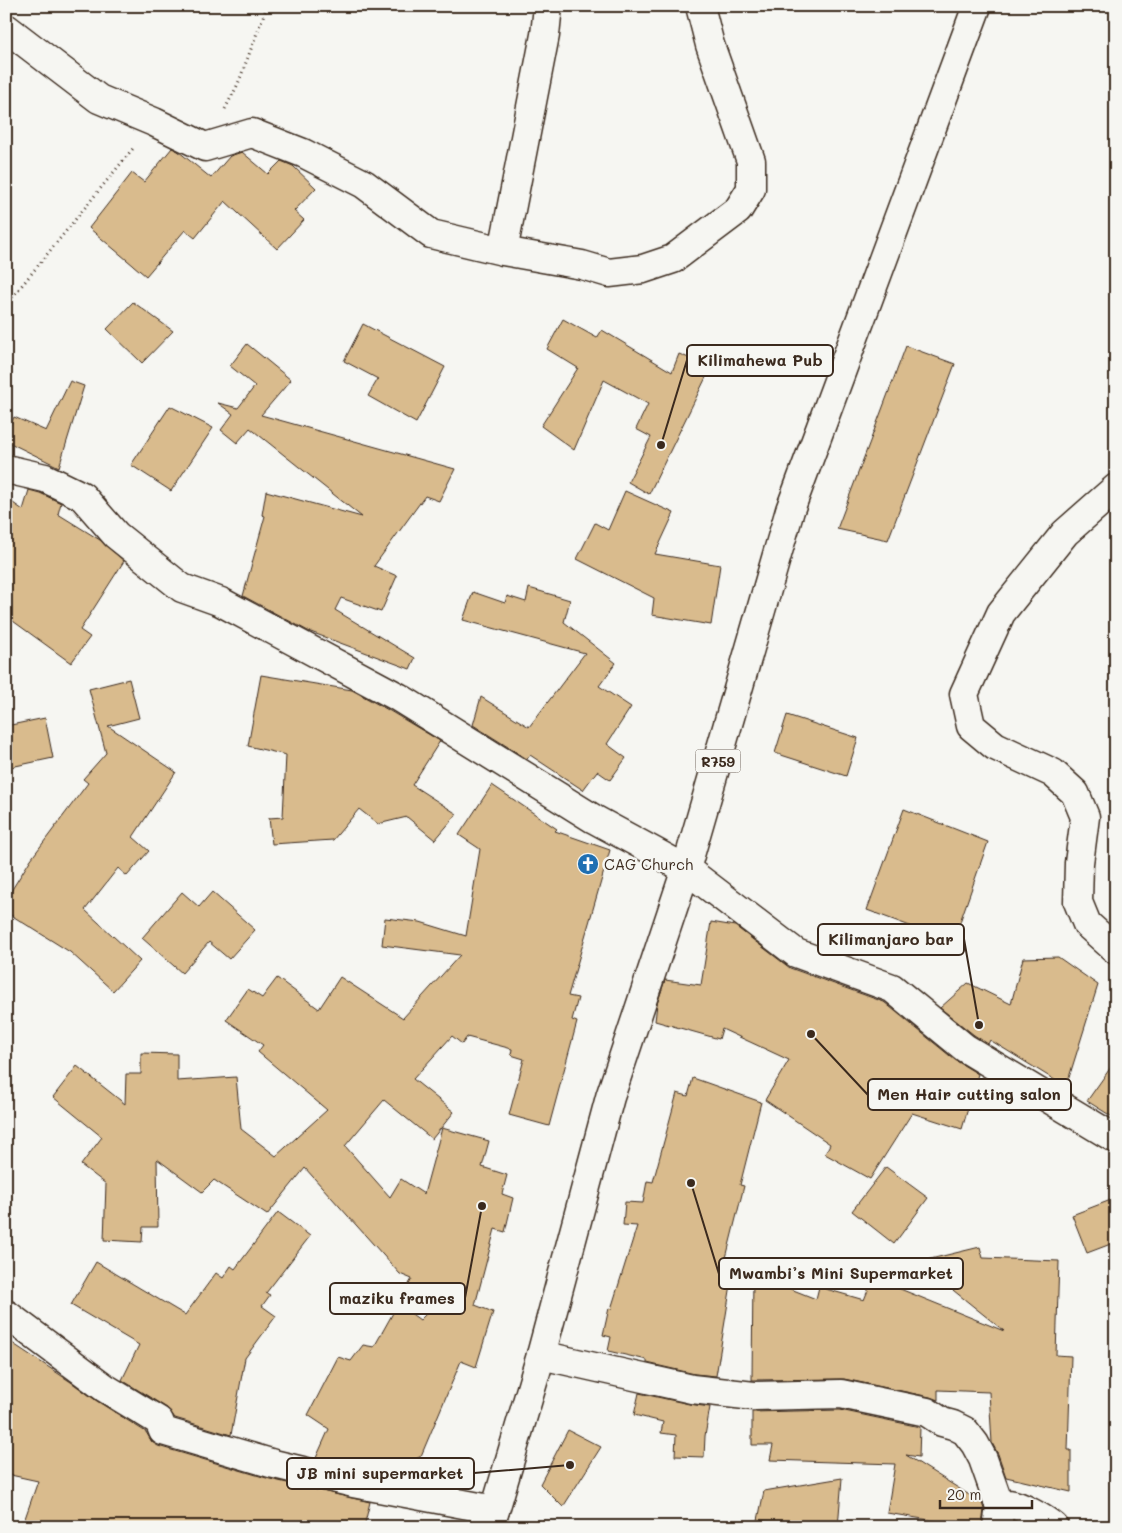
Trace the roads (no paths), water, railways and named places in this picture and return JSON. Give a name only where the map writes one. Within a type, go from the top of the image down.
[{"type":"street","points":[[503,251],[545,34],[548,6]]},
{"type":"street","points":[[6,28],[99,99],[154,122],[205,148],[252,133],[304,153],[364,184],[431,234],[503,251],[582,265],[609,273],[643,269],[673,259],[738,210],[751,189],[751,161],[710,45],[700,6]]},
{"type":"street","name":"R759","points":[[492,1518],[541,1355],[610,1097],[686,869],[790,510],[977,6]]},
{"type":"street","points":[[6,469],[45,478],[82,496],[116,535],[182,588],[221,602],[377,685],[594,819],[686,869],[796,953],[892,988],[965,1048],[1116,1140]]},
{"type":"street","points":[[1116,488],[1065,532],[1001,613],[964,694],[971,726],[995,746],[1052,773],[1075,793],[1085,817],[1079,863],[1078,902],[1087,924],[1116,950]]},
{"type":"street","points":[[6,1314],[106,1388],[159,1421],[163,1431],[274,1464],[492,1518]]},
{"type":"street","points":[[541,1355],[682,1387],[722,1393],[754,1396],[841,1394],[927,1412],[942,1422],[964,1431],[975,1444],[983,1459],[999,1517]]},
{"type":"street","points":[[999,1517],[1008,1504],[1027,1510],[1054,1527]]},
{"type":"place","name":"Kilimahewa Pub","points":[[661,445]]},
{"type":"place","name":"CAG Church","points":[[588,864]]},
{"type":"place","name":"Kilimanjaro bar","points":[[979,1025]]},
{"type":"place","name":"Men Hair cutting salon","points":[[811,1034]]},
{"type":"place","name":"Mwambi’s Mini Supermarket","points":[[691,1183]]},
{"type":"place","name":"maziku frames","points":[[482,1206]]},
{"type":"place","name":"JB mini supermarket","points":[[570,1465]]}]
